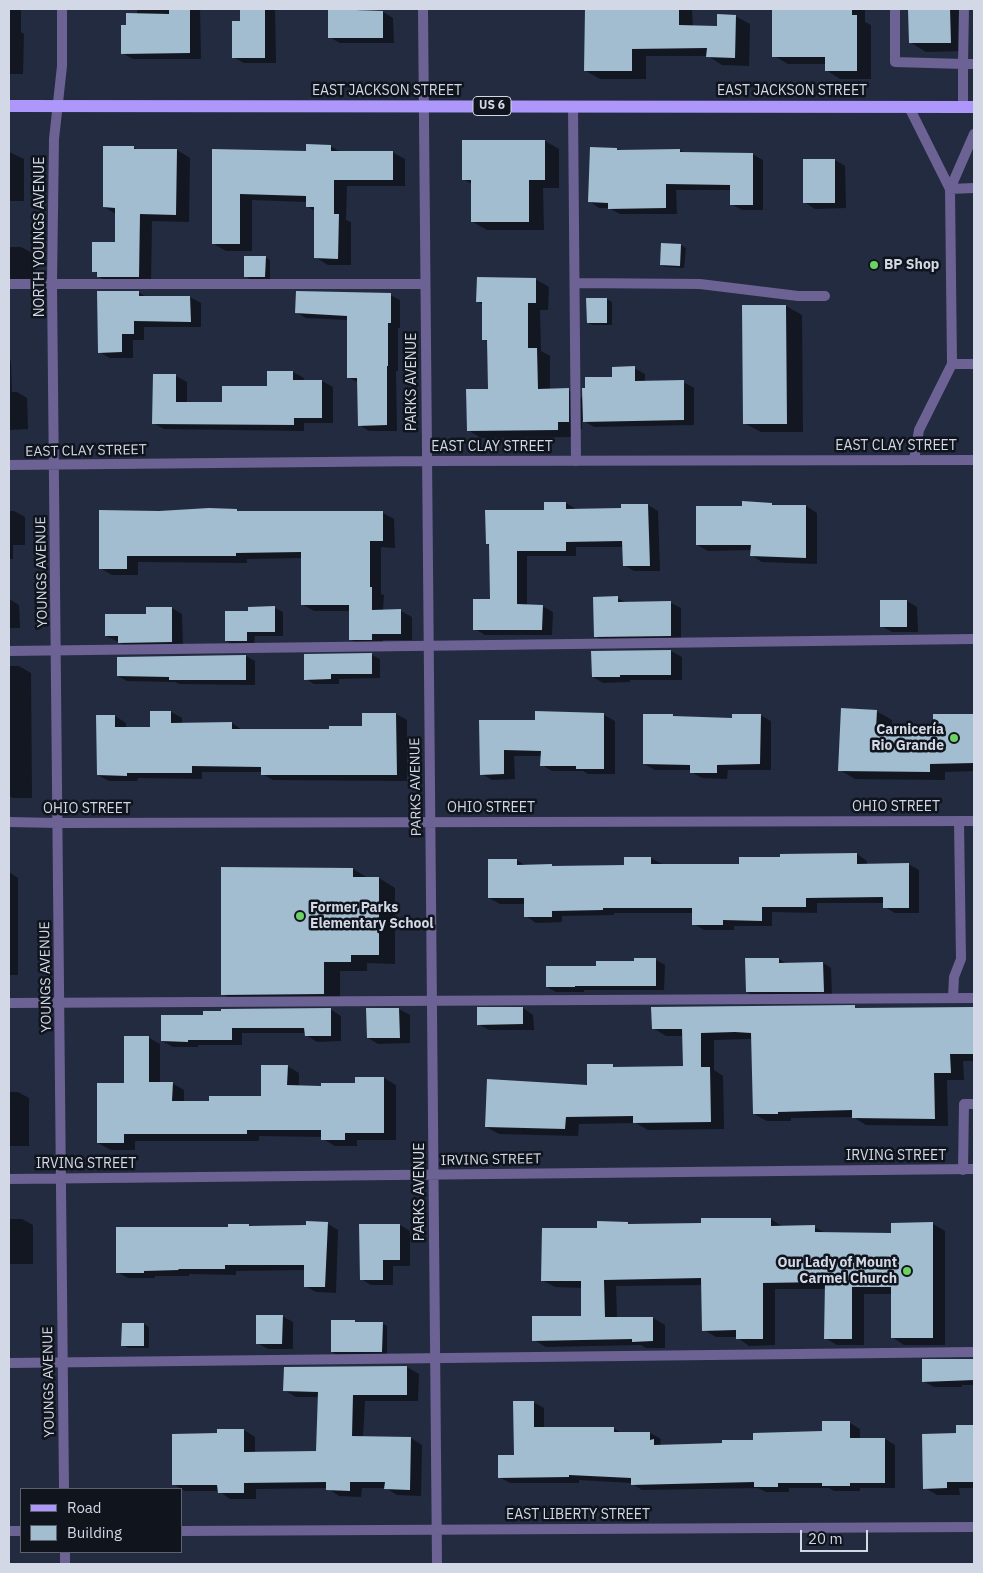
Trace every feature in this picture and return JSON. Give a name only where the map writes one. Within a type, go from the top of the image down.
[{"type":"main road","name":"EAST JACKSON STREET","points":[[9,106],[969,107]]},
{"type":"street","name":"NORTH YOUNGS AVENUE","points":[[55,465],[52,283],[54,139],[62,66],[62,9]]},
{"type":"street","name":"PARKS AVENUE","points":[[423,9],[437,1564]]},
{"type":"street","points":[[895,9],[895,62],[969,64]]},
{"type":"street","points":[[967,10],[963,35],[969,64],[969,107]]},
{"type":"street","points":[[963,35],[974,35]]},
{"type":"street","points":[[573,106],[576,461]]},
{"type":"street","points":[[909,106],[950,189]]},
{"type":"street","points":[[914,460],[919,430],[952,364],[950,189],[974,134]]},
{"type":"street","points":[[950,189],[974,188]]},
{"type":"street","points":[[575,283],[700,284],[798,296],[825,296]]},
{"type":"street","points":[[9,284],[425,284]]},
{"type":"street","points":[[952,364],[974,364]]},
{"type":"street","name":"EAST CLAY STREET","points":[[9,465],[426,460],[974,460]]},
{"type":"street","name":"YOUNGS AVENUE","points":[[55,465],[64,1488]]},
{"type":"street","points":[[9,651],[974,639]]},
{"type":"street","points":[[953,998],[954,976],[961,959],[960,821]]},
{"type":"street","name":"OHIO STREET","points":[[9,822],[974,821]]},
{"type":"street","points":[[9,1003],[974,998]]},
{"type":"street","points":[[963,1170],[964,1104],[974,1104]]},
{"type":"street","name":"IRVING STREET","points":[[9,1179],[974,1170]]},
{"type":"street","points":[[9,1362],[974,1352]]},
{"type":"street","name":"EAST LIBERTY STREET","points":[[182,1531],[974,1527]]},
{"type":"building","points":[[169,9],[190,9],[190,53],[121,54],[121,25],[126,25],[126,13],[169,14]]},
{"type":"building","points":[[240,9],[265,9],[265,58],[232,58],[232,21],[240,21]]},
{"type":"building","points":[[328,9],[383,11],[383,38],[328,38]]},
{"type":"building","points":[[585,9],[679,9],[679,25],[717,26],[717,14],[736,15],[735,58],[706,57],[707,48],[632,49],[632,71],[584,71]]},
{"type":"building","points":[[772,9],[852,9],[852,15],[857,15],[857,71],[825,71],[825,57],[772,57]]},
{"type":"building","points":[[908,9],[950,9],[951,43],[909,43]]},
{"type":"building","points":[[462,140],[545,140],[545,180],[529,180],[529,222],[471,222],[471,180],[462,180]]},
{"type":"building","points":[[306,144],[331,145],[331,151],[393,151],[393,180],[334,180],[334,214],[339,214],[338,259],[314,258],[314,207],[306,207],[306,196],[240,194],[240,244],[212,244],[212,149],[306,151]]},
{"type":"building","points":[[103,146],[134,146],[134,149],[177,149],[176,215],[140,214],[139,277],[97,277],[97,272],[92,272],[92,242],[115,242],[115,208],[103,207]]},
{"type":"building","points":[[590,147],[617,148],[617,150],[680,149],[680,152],[753,153],[753,205],[730,205],[730,185],[666,184],[666,208],[608,209],[608,203],[588,202]]},
{"type":"building","points":[[803,159],[835,159],[835,203],[803,203]]},
{"type":"building","points":[[661,243],[681,244],[680,266],[660,265]]},
{"type":"building","points":[[244,256],[266,256],[265,277],[244,277]]},
{"type":"building","points":[[477,277],[536,278],[536,303],[528,303],[528,348],[537,348],[538,389],[569,388],[569,422],[558,422],[558,430],[467,431],[466,389],[488,389],[487,340],[482,340],[482,302],[476,302]]},
{"type":"building","points":[[97,291],[139,291],[139,296],[190,296],[191,322],[134,321],[134,334],[122,334],[122,352],[98,353]]},
{"type":"building","points":[[296,291],[391,293],[391,323],[388,323],[387,425],[358,426],[357,378],[347,378],[347,316],[295,313]]},
{"type":"building","points":[[586,298],[607,298],[607,323],[587,323]]},
{"type":"building","points":[[742,305],[786,305],[787,424],[743,424]]},
{"type":"building","points":[[635,366],[635,381],[684,380],[684,420],[583,422],[582,388],[585,388],[585,377],[612,377],[612,367]]},
{"type":"building","points":[[267,371],[293,371],[293,380],[322,380],[322,418],[294,418],[294,425],[152,424],[153,374],[176,374],[176,402],[222,402],[222,386],[267,386]]},
{"type":"building","points":[[742,501],[772,503],[772,505],[806,505],[806,558],[750,556],[751,545],[696,545],[696,506],[742,506]]},
{"type":"building","points":[[544,502],[566,502],[566,509],[621,508],[621,504],[648,504],[650,566],[623,566],[622,541],[566,542],[566,551],[517,551],[517,604],[543,605],[542,630],[473,630],[473,599],[490,599],[489,544],[486,544],[485,510],[544,510]]},
{"type":"building","points":[[209,508],[237,509],[237,511],[383,511],[383,541],[370,541],[372,610],[401,609],[401,634],[372,634],[372,640],[349,640],[349,605],[301,605],[301,552],[236,553],[236,556],[127,556],[127,569],[99,569],[99,510],[159,511]]},
{"type":"building","points":[[618,596],[618,602],[671,601],[671,636],[594,637],[593,597]]},
{"type":"building","points":[[880,600],[907,600],[907,627],[880,627]]},
{"type":"building","points":[[275,606],[275,632],[247,632],[247,641],[225,641],[225,611],[248,611],[248,607]]},
{"type":"building","points":[[146,607],[172,607],[172,642],[118,643],[118,636],[105,636],[105,614],[146,614]]},
{"type":"building","points":[[671,650],[671,675],[592,677],[591,651]]},
{"type":"building","points":[[372,653],[372,674],[331,674],[331,679],[304,680],[304,654]]},
{"type":"building","points":[[246,655],[246,680],[169,680],[169,677],[117,676],[117,657]]},
{"type":"building","points":[[841,708],[877,710],[876,730],[933,730],[933,714],[974,714],[974,763],[930,764],[930,772],[838,771]]},
{"type":"building","points":[[150,711],[171,711],[171,723],[232,722],[232,729],[329,729],[329,726],[362,726],[362,713],[396,713],[397,775],[261,775],[261,767],[192,766],[192,773],[127,773],[127,776],[97,775],[96,715],[115,715],[115,727],[150,727]]},
{"type":"building","points":[[535,711],[604,713],[604,769],[576,769],[576,766],[540,766],[541,751],[504,750],[504,774],[480,775],[479,720],[535,720]]},
{"type":"building","points":[[643,714],[732,718],[732,714],[761,714],[760,764],[717,765],[717,773],[690,773],[690,765],[643,764]]},
{"type":"building","points":[[857,853],[857,864],[909,863],[909,908],[883,908],[883,897],[806,898],[806,907],[762,907],[762,921],[723,920],[723,925],[692,925],[692,908],[603,908],[603,910],[552,911],[552,917],[524,917],[524,898],[488,898],[488,859],[517,859],[517,865],[552,864],[552,866],[624,865],[624,857],[651,857],[651,864],[739,864],[739,857],[780,857],[780,854]]},
{"type":"building","name":"Former Parks Elementary School","points":[[221,867],[353,868],[353,877],[379,877],[379,955],[351,955],[351,962],[324,962],[324,994],[221,995]]},
{"type":"building","points":[[634,958],[656,958],[656,986],[546,987],[546,966],[596,966],[596,961],[634,961]]},
{"type":"building","points":[[745,958],[779,958],[779,963],[823,962],[824,992],[746,992]]},
{"type":"building","points":[[855,1005],[855,1008],[974,1007],[974,1054],[950,1054],[951,1073],[934,1073],[935,1119],[852,1118],[852,1110],[753,1114],[751,1033],[735,1032],[701,1033],[701,1067],[710,1067],[711,1122],[633,1123],[633,1116],[566,1117],[565,1129],[485,1127],[487,1079],[587,1085],[587,1064],[613,1064],[613,1067],[683,1066],[682,1029],[652,1029],[651,1007]]},
{"type":"building","points":[[477,1007],[523,1007],[523,1024],[477,1025]]},
{"type":"building","points":[[331,1008],[331,1036],[305,1036],[304,1028],[232,1028],[232,1040],[161,1041],[161,1015],[203,1015],[203,1011],[221,1011],[221,1009]]},
{"type":"building","points":[[366,1008],[399,1008],[400,1038],[367,1038]]},
{"type":"building","points":[[124,1036],[149,1036],[149,1082],[173,1082],[172,1101],[209,1101],[209,1096],[261,1096],[261,1065],[288,1065],[287,1085],[321,1086],[321,1083],[355,1083],[355,1077],[384,1077],[384,1133],[345,1133],[345,1140],[321,1140],[321,1130],[247,1130],[247,1134],[124,1134],[124,1143],[97,1143],[97,1083],[124,1083]]},
{"type":"building","points":[[701,1218],[771,1218],[771,1226],[815,1225],[815,1232],[891,1233],[891,1223],[933,1222],[933,1338],[891,1338],[891,1287],[852,1287],[852,1339],[824,1339],[825,1282],[763,1283],[763,1339],[736,1339],[736,1330],[702,1331],[701,1278],[604,1280],[605,1317],[653,1317],[653,1341],[632,1342],[632,1339],[532,1341],[532,1316],[581,1316],[581,1281],[541,1281],[542,1228],[597,1228],[597,1221],[628,1222],[628,1224],[701,1223]]},
{"type":"building","points":[[306,1221],[328,1222],[325,1287],[304,1287],[304,1265],[225,1265],[225,1269],[178,1269],[144,1271],[144,1273],[116,1273],[116,1227],[228,1227],[228,1224],[249,1224],[249,1226],[306,1225]]},
{"type":"building","points":[[359,1224],[400,1224],[400,1260],[383,1260],[383,1280],[360,1280]]},
{"type":"building","points":[[256,1315],[283,1315],[282,1344],[256,1344]]},
{"type":"building","points":[[331,1320],[383,1322],[382,1352],[331,1352]]},
{"type":"building","points":[[122,1323],[144,1323],[144,1346],[121,1346]]},
{"type":"building","points":[[922,1359],[974,1359],[974,1380],[922,1382]]},
{"type":"building","points":[[407,1366],[407,1395],[353,1395],[352,1436],[411,1437],[410,1490],[384,1489],[385,1482],[350,1482],[350,1491],[326,1490],[326,1482],[244,1483],[244,1493],[218,1493],[217,1485],[172,1485],[172,1434],[217,1433],[217,1429],[244,1429],[244,1452],[316,1451],[318,1392],[283,1391],[284,1367]]},
{"type":"building","points":[[513,1401],[534,1401],[534,1427],[614,1427],[614,1432],[650,1432],[650,1440],[654,1439],[654,1445],[722,1443],[722,1440],[753,1440],[753,1433],[822,1431],[822,1421],[850,1421],[850,1438],[885,1438],[885,1483],[850,1483],[850,1486],[822,1486],[822,1483],[778,1483],[778,1487],[754,1487],[754,1482],[631,1485],[631,1478],[569,1475],[569,1477],[498,1478],[498,1455],[514,1455]]},
{"type":"building","points":[[956,1425],[974,1425],[974,1482],[947,1482],[947,1488],[923,1489],[922,1434],[956,1433]]},
{"type":"place","name":"BP Shop","points":[[874,265]]},
{"type":"place","name":"Carnicería Rio Grande","points":[[954,738]]},
{"type":"place","name":"Former Parks Elementary School","points":[[300,916]]},
{"type":"place","name":"Our Lady of Mount Carmel Church","points":[[907,1271]]}]
